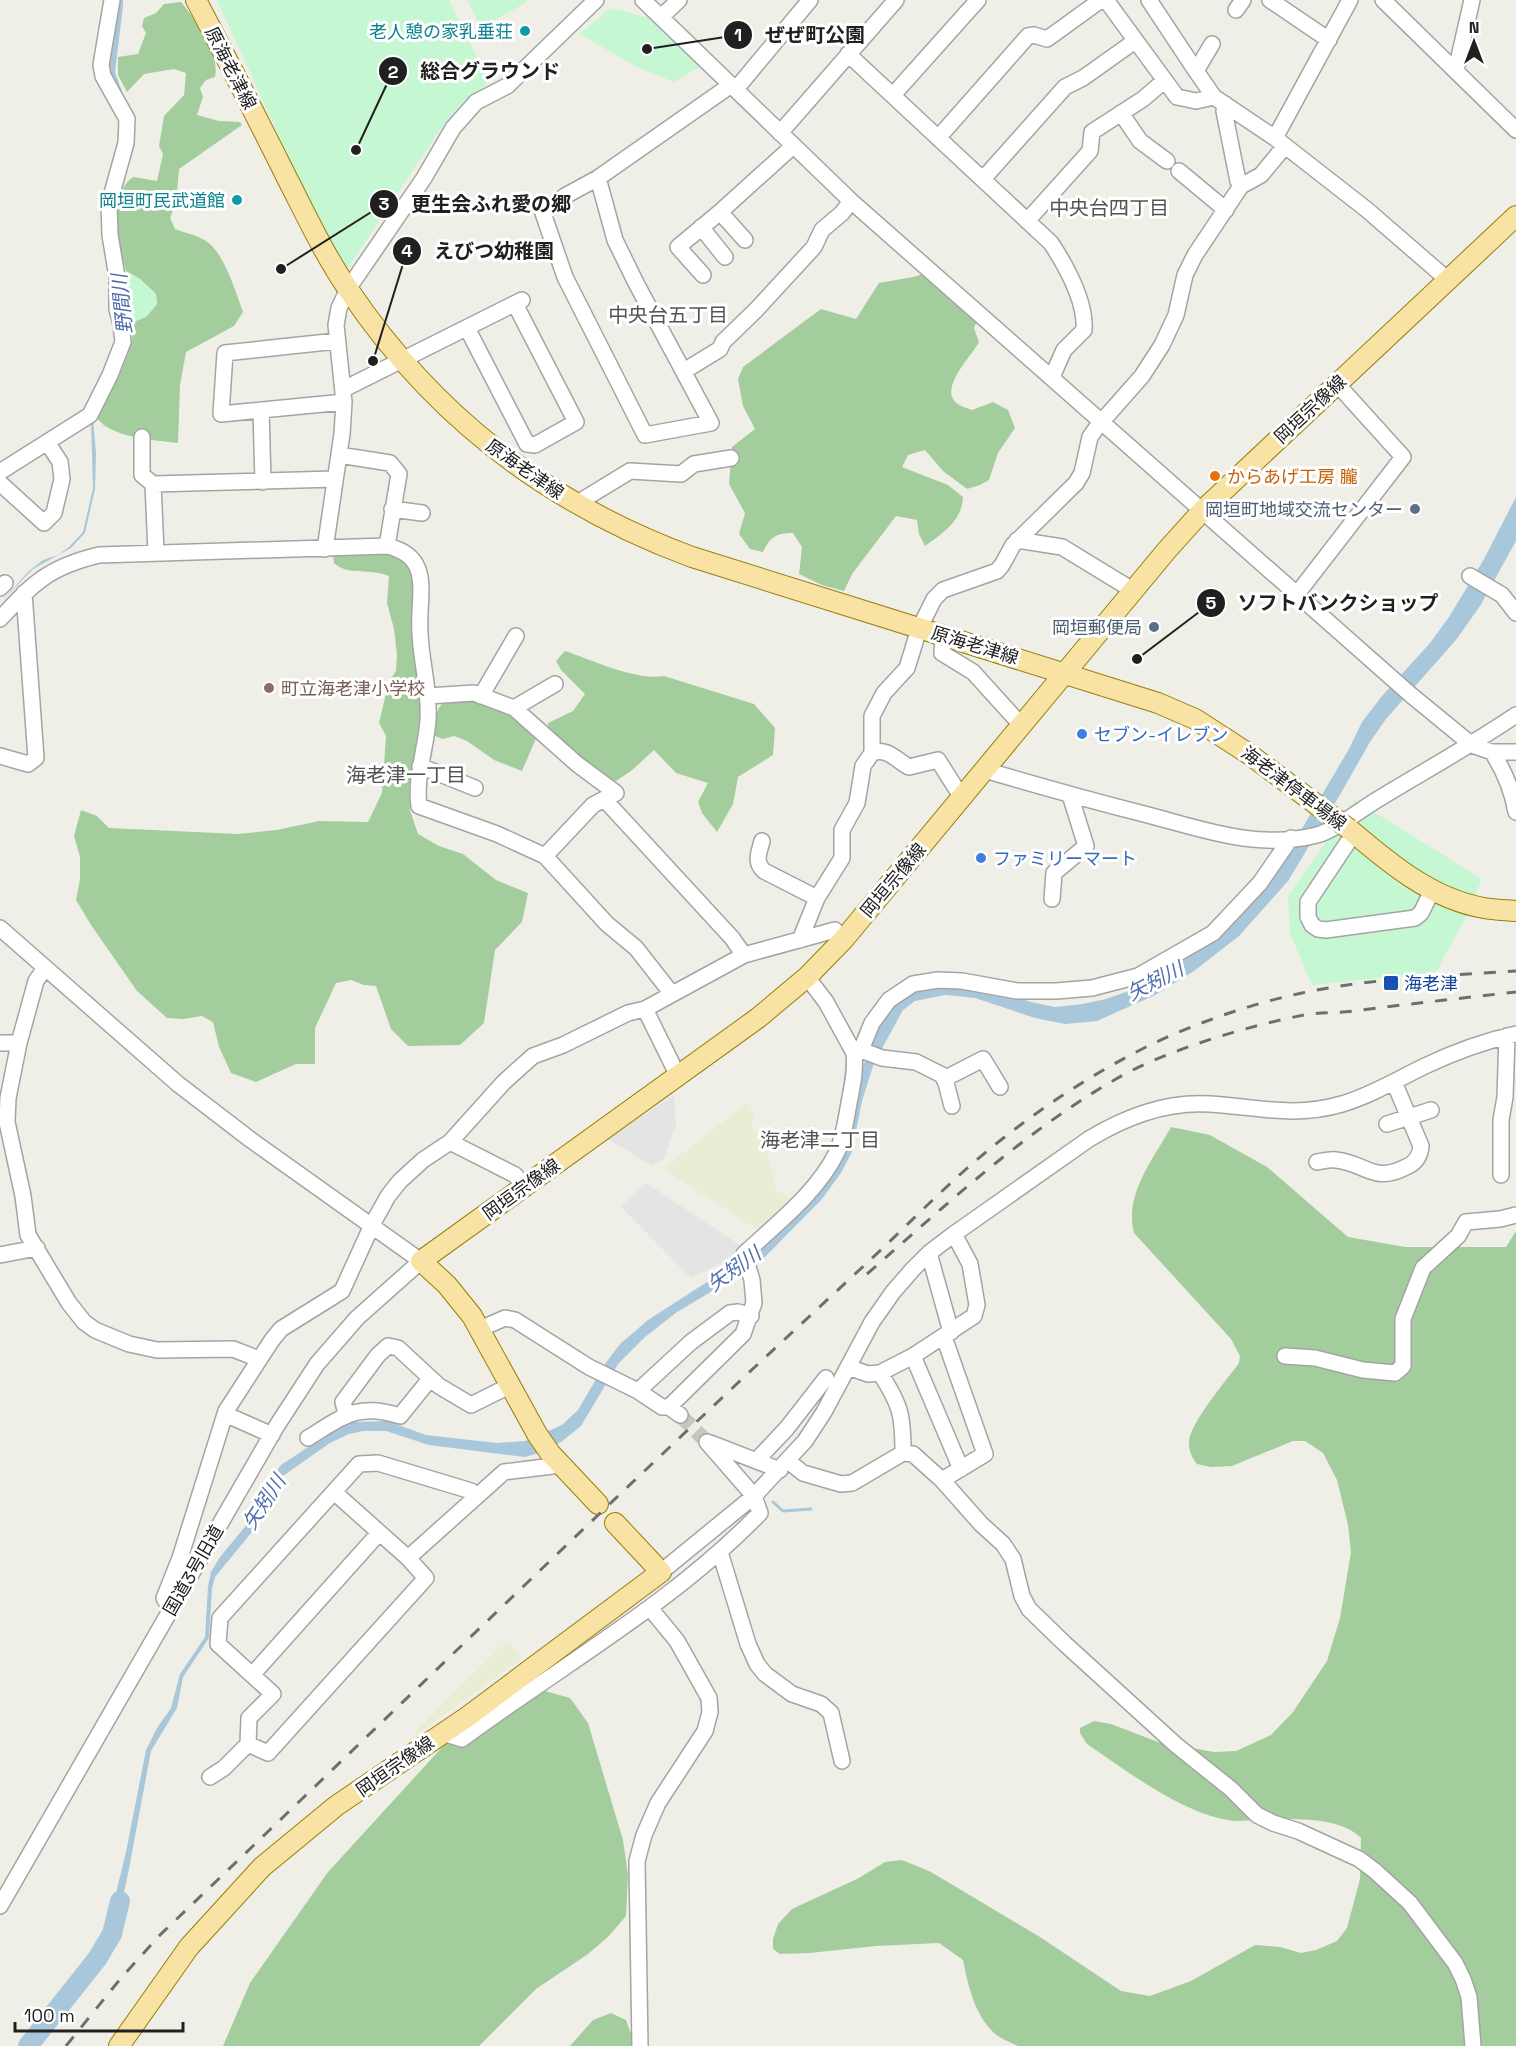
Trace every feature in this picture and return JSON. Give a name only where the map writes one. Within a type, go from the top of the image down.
[{"type":"main road","name":"原海老津線","points":[[196,0],[322,246],[348,289],[403,361],[453,413],[484,441],[522,470],[576,504],[654,543],[919,629],[1065,673]]},
{"type":"main road","name":"岡垣宗像線","points":[[421,1261],[758,1018],[807,977],[844,939],[1203,510],[1516,216]]},
{"type":"main road","name":"海老津停車場線","points":[[1065,673],[1167,707],[1195,720],[1250,754],[1432,891],[1483,908],[1516,911]]},
{"type":"main road","points":[[421,1261],[447,1285],[480,1329],[537,1434],[555,1459],[598,1504]]},
{"type":"main road","points":[[615,1523],[661,1572]]},
{"type":"main road","name":"岡垣宗像線","points":[[119,2046],[189,1947],[262,1867],[336,1806],[443,1733],[661,1572]]},
{"type":"street","points":[[0,472],[90,415],[123,342],[117,309],[117,277],[110,235],[109,204],[126,143],[127,119],[104,76],[101,65],[112,0]]},
{"type":"street","points":[[325,549],[339,455],[344,396],[336,325],[339,308],[348,289],[424,178],[453,128],[476,102],[507,86],[596,0]]},
{"type":"street","points":[[643,0],[851,201],[1472,746],[1492,752],[1516,752]]},
{"type":"street","points":[[661,18],[679,0]]},
{"type":"street","points":[[598,178],[615,240],[711,423],[645,435],[566,276],[543,213],[565,196],[598,178],[733,87],[810,0]]},
{"type":"street","points":[[780,133],[896,0]]},
{"type":"street","points":[[893,95],[978,0]]},
{"type":"street","points":[[938,138],[1028,36],[1034,35],[1047,39],[1101,0]]},
{"type":"street","points":[[1106,0],[1177,97],[1196,101],[1220,101],[1280,142],[1366,209],[1448,279]]},
{"type":"street","points":[[1149,0],[1196,71],[1220,101],[1241,186]]},
{"type":"street","points":[[1270,0],[1329,40]]},
{"type":"street","points":[[872,753],[872,716],[884,693],[907,668],[919,629],[934,599],[943,590],[997,571],[1017,540],[1076,483],[1082,473],[1090,437],[1143,376],[1155,357],[1176,315],[1185,275],[1195,255],[1241,186],[1261,175],[1280,142],[1350,0]]},
{"type":"street","points":[[1383,0],[1516,130]]},
{"type":"street","points":[[1456,70],[1472,0]]},
{"type":"street","points":[[983,179],[1065,87],[1083,78],[1135,41]]},
{"type":"street","points":[[1196,71],[1212,44]]},
{"type":"street","points":[[848,54],[1051,243],[1073,281],[1084,322],[1084,330],[1064,350],[1052,377]]},
{"type":"street","points":[[1027,221],[1090,152],[1092,132],[1164,81]]},
{"type":"street","points":[[1121,113],[1140,141],[1226,210]]},
{"type":"street","points":[[703,275],[678,247],[792,146]]},
{"type":"street","points":[[684,371],[720,349],[723,342],[814,247],[822,230],[842,213],[851,201]]},
{"type":"street","points":[[720,212],[745,240]]},
{"type":"street","points":[[701,227],[725,257]]},
{"type":"street","points":[[337,341],[225,353],[221,414],[261,410],[344,396],[403,361],[467,328],[518,302],[576,422],[535,445],[527,444],[467,328]]},
{"type":"street","points":[[1297,594],[1403,457],[1337,384]]},
{"type":"street","points":[[261,410],[263,482]]},
{"type":"street","points":[[142,436],[142,475],[153,484],[335,479]]},
{"type":"street","points":[[0,483],[44,523],[54,513],[62,479],[60,462],[47,442]]},
{"type":"street","points":[[339,455],[390,463],[399,474],[387,546]]},
{"type":"street","points":[[576,504],[630,471],[681,474],[694,464],[731,458]]},
{"type":"street","points":[[153,484],[156,552]]},
{"type":"street","points":[[392,509],[422,513]]},
{"type":"street","points":[[1017,540],[1062,547],[1134,591]]},
{"type":"street","points":[[0,619],[38,579],[75,560],[99,555],[387,546],[402,549],[412,556],[420,578],[420,633],[428,696],[428,720],[417,788],[419,806],[497,834],[544,856],[607,924],[636,948],[672,994]]},
{"type":"street","points":[[1470,576],[1502,595],[1516,612]]},
{"type":"street","points":[[0,756],[28,764],[36,758],[24,593]]},
{"type":"street","points":[[481,696],[516,636]]},
{"type":"street","points":[[943,636],[942,653],[973,672],[1022,726]]},
{"type":"street","points":[[514,708],[555,684]]},
{"type":"street","points":[[428,696],[474,693],[514,708],[578,764],[616,793],[593,805],[544,856]]},
{"type":"street","points":[[986,771],[1230,837],[1258,841],[1291,838],[1324,832],[1421,773],[1472,746],[1516,715]]},
{"type":"street","points":[[800,940],[817,898],[842,858],[842,830],[857,803],[863,766],[872,753],[879,750],[885,751],[909,767],[938,760],[962,798]]},
{"type":"street","points":[[1492,752],[1512,790],[1516,812]]},
{"type":"street","points":[[420,766],[475,788]]},
{"type":"street","points":[[1052,899],[1054,873],[1086,846],[1070,795]]},
{"type":"street","points":[[604,799],[732,938],[744,955]]},
{"type":"street","points":[[1351,831],[1308,902],[1308,917],[1318,929],[1326,930],[1415,918],[1421,913],[1432,891]]},
{"type":"street","points":[[480,1329],[505,1318],[515,1320],[662,1407],[675,1411],[743,1334],[751,1316],[753,1303],[752,1280],[744,1254],[797,1204],[815,1184],[838,1151],[858,1052],[872,1023],[889,1000],[913,984],[938,980],[962,981],[1017,991],[1056,991],[1092,988],[1138,976],[1213,933],[1260,883],[1291,838]]},
{"type":"street","points":[[762,841],[757,860],[758,866],[817,898]]},
{"type":"street","points":[[0,928],[178,1084],[251,1140],[421,1261]]},
{"type":"street","points":[[171,1610],[164,1598],[180,1558],[225,1414],[259,1359],[281,1329],[342,1291],[372,1225],[388,1196],[400,1181],[423,1160],[450,1142],[504,1082],[532,1056],[572,1041],[628,1013],[645,1009],[744,955],[835,930],[844,939]]},
{"type":"street","points":[[45,968],[36,981],[4,1098],[3,1123],[23,1196],[28,1235],[69,1303],[84,1322],[95,1330],[129,1344],[157,1350],[233,1349],[259,1359]]},
{"type":"street","points":[[807,977],[858,1052],[882,1058],[916,1062],[942,1075],[952,1106]]},
{"type":"street","points":[[645,1009],[678,1076]]},
{"type":"street","points":[[661,1572],[754,1496],[805,1441],[872,1322],[893,1292],[929,1253],[1089,1138],[1112,1125],[1161,1109],[1208,1104],[1288,1112],[1342,1104],[1457,1052],[1511,1035],[1511,1098],[1501,1120],[1501,1175]]},
{"type":"street","points":[[0,1043],[19,1043]]},
{"type":"street","points":[[944,1079],[983,1059],[1000,1087]]},
{"type":"street","points":[[1317,1162],[1335,1160],[1377,1174],[1392,1175],[1413,1164],[1420,1154],[1421,1146],[1394,1082]]},
{"type":"street","points":[[1387,1124],[1431,1110]]},
{"type":"street","points":[[450,1142],[515,1175],[524,1186]]},
{"type":"street","points":[[1285,1356],[1315,1358],[1363,1370],[1395,1373],[1403,1366],[1403,1319],[1423,1268],[1458,1236],[1466,1222],[1516,1215]]},
{"type":"street","points":[[848,1367],[868,1374],[880,1373],[913,1356],[974,1316],[976,1305],[970,1264],[954,1234]]},
{"type":"street","points":[[0,1255],[37,1248]]},
{"type":"street","points":[[929,1253],[947,1334],[985,1454],[942,1480]]},
{"type":"street","name":"国道3号旧道","points":[[0,1906],[5,1886],[171,1610],[272,1435],[317,1364],[386,1290],[421,1261]]},
{"type":"street","points":[[638,1391],[692,1342],[730,1313],[738,1312],[751,1316]]},
{"type":"street","points":[[346,1414],[343,1402],[378,1355],[388,1346],[398,1348],[430,1379],[471,1405],[511,1385]]},
{"type":"street","points":[[913,1356],[961,1469]]},
{"type":"street","points":[[880,1373],[900,1409],[903,1453]]},
{"type":"street","points":[[756,1461],[787,1428],[826,1378]]},
{"type":"street","points":[[308,1438],[346,1414],[363,1411],[386,1412],[400,1416],[430,1379]]},
{"type":"street","points":[[225,1414],[272,1435]]},
{"type":"street","points":[[787,1428],[805,1441]]},
{"type":"street","points":[[443,1733],[462,1739],[650,1608],[720,1552],[760,1513],[754,1496],[707,1442],[756,1461],[784,1465],[841,1484],[852,1483],[903,1453],[913,1454],[942,1480],[981,1524],[1003,1544],[1013,1559],[1022,1596],[1029,1609],[1176,1745],[1231,1789],[1257,1815],[1359,1859],[1410,1904],[1455,1963],[1463,1979],[1469,1997],[1473,2046]]},
{"type":"street","points":[[408,1558],[504,1472],[555,1459]]},
{"type":"street","points":[[210,1777],[224,1768],[248,1744],[249,1718],[273,1694],[218,1644],[219,1618],[359,1464],[378,1463],[471,1491],[477,1496]]},
{"type":"street","points":[[248,1744],[268,1753],[426,1578],[408,1558],[334,1492]]},
{"type":"street","points":[[252,1675],[379,1533]]},
{"type":"street","points":[[720,1552],[748,1644],[757,1664],[765,1674],[792,1694],[821,1704],[831,1713],[842,1761]]},
{"type":"street","points":[[640,2046],[637,1862],[644,1835],[658,1803],[705,1731],[710,1712],[709,1698],[677,1641],[650,1608]]},
{"type":"green space","points":[[217,0],[449,0],[482,67],[487,85],[466,99],[446,121],[346,271],[299,180]]},
{"type":"green space","points":[[467,0],[526,0],[527,2],[481,28]]},
{"type":"green space","points":[[181,2],[206,37],[216,67],[215,77],[206,80],[200,88],[203,97],[197,115],[219,121],[240,122],[242,125],[179,169],[176,203],[170,218],[175,229],[199,237],[212,246],[224,263],[243,312],[234,326],[186,352],[180,385],[178,443],[123,434],[112,430],[97,418],[126,359],[132,340],[133,322],[146,317],[157,304],[156,294],[140,279],[126,271],[117,234],[116,209],[119,197],[124,186],[133,177],[157,181],[163,154],[159,146],[164,116],[184,95],[186,73],[174,69],[144,74],[127,92],[118,75],[118,57],[138,54],[146,33],[142,26],[144,18],[156,13],[164,4]]},
{"type":"green space","points":[[611,8],[659,20],[705,64],[674,82],[639,68],[579,34]]},
{"type":"green space","points":[[124,271],[140,279],[156,294],[157,304],[146,317],[130,322],[125,303]]},
{"type":"green space","points":[[923,274],[979,317],[974,328],[979,342],[953,382],[951,391],[953,398],[960,405],[972,410],[993,402],[1008,410],[1015,428],[998,453],[989,480],[967,489],[943,471],[925,450],[908,455],[902,467],[948,485],[963,497],[955,520],[925,546],[919,534],[917,520],[896,516],[852,574],[844,591],[822,585],[799,574],[802,547],[793,533],[774,537],[763,552],[750,549],[739,534],[745,513],[729,484],[732,447],[755,429],[743,406],[738,379],[743,367],[821,309],[856,319],[879,283]]},
{"type":"green space","points":[[392,551],[405,559],[414,572],[422,726],[409,787],[410,810],[418,834],[439,846],[463,854],[496,880],[528,893],[522,922],[495,950],[484,1023],[460,1045],[408,1046],[391,1029],[376,986],[364,985],[351,980],[336,983],[315,1028],[315,1064],[296,1064],[256,1082],[231,1073],[219,1047],[213,1022],[202,1016],[183,1019],[167,1018],[137,991],[76,900],[80,879],[80,857],[74,836],[81,810],[97,816],[109,828],[238,834],[277,830],[319,821],[368,822],[382,793],[386,736],[379,723],[389,681],[396,671],[394,629],[387,603],[389,576],[339,567],[334,563],[333,554]]},
{"type":"green space","points":[[565,651],[627,673],[653,677],[664,676],[754,704],[775,728],[773,755],[738,777],[733,804],[717,832],[702,813],[698,802],[708,783],[676,773],[654,750],[631,771],[613,783],[578,762],[574,750],[562,748],[547,734],[548,723],[573,711],[585,694],[561,670],[556,661]]},
{"type":"green space","points":[[474,697],[519,716],[537,736],[522,771],[494,760],[467,741],[454,736],[443,739],[432,735],[436,715],[442,704],[453,699]]},
{"type":"green space","points":[[1355,800],[1482,879],[1467,915],[1436,972],[1312,985],[1290,934],[1288,896]]},
{"type":"green space","points":[[748,1102],[754,1114],[751,1123],[764,1146],[774,1175],[775,1188],[793,1202],[761,1232],[663,1169]]},
{"type":"green space","points":[[1171,1127],[1210,1135],[1267,1167],[1348,1237],[1405,1247],[1506,1247],[1516,1231],[1516,2046],[1018,2046],[998,2036],[986,2024],[976,2007],[963,1960],[939,1943],[876,1946],[810,1953],[780,1954],[773,1949],[773,1939],[778,1924],[792,1909],[859,1878],[885,1862],[902,1860],[931,1872],[1040,1937],[1121,1991],[1150,1996],[1191,1981],[1255,1945],[1280,1947],[1301,1953],[1316,1950],[1337,1941],[1347,1928],[1360,1879],[1361,1838],[1339,1825],[1326,1822],[1281,1819],[1234,1821],[1191,1809],[1154,1789],[1087,1744],[1080,1733],[1080,1728],[1094,1721],[1111,1724],[1158,1742],[1214,1752],[1236,1751],[1271,1735],[1293,1712],[1327,1661],[1340,1618],[1351,1552],[1348,1525],[1337,1480],[1323,1453],[1305,1441],[1293,1441],[1232,1466],[1211,1467],[1197,1464],[1191,1454],[1189,1443],[1195,1424],[1239,1363],[1240,1356],[1231,1339],[1134,1233],[1133,1205],[1137,1191]]},
{"type":"green space","points":[[507,1641],[523,1658],[413,1737],[415,1732]]},
{"type":"green space","points":[[500,1684],[538,1689],[570,1698],[588,1723],[623,1840],[628,1875],[626,1916],[609,1936],[588,1954],[536,1989],[479,2046],[223,2046],[250,1983],[328,1872]]},
{"type":"green space","points":[[611,2013],[626,2020],[631,2034],[631,2046],[570,2046],[593,2020]]},
{"type":"shaded area","points":[[674,1095],[676,1124],[664,1158],[653,1166],[607,1139]]},
{"type":"shaded area","points":[[646,1183],[740,1245],[732,1258],[691,1278],[621,1207]]},
{"type":"water","name":"野間川","points":[[117,0],[123,0],[123,6],[115,72],[125,100],[133,114],[135,143],[117,201],[114,224],[124,310],[130,337],[115,377],[93,420],[96,453],[95,489],[85,533],[71,548],[33,569],[0,603],[29,571],[43,560],[58,555],[83,532],[93,488],[91,420],[125,342],[111,221],[131,145],[107,67]]},
{"type":"water","points":[[1516,497],[1516,541],[1480,606],[1456,640],[1386,719],[1288,881],[1239,936],[1194,971],[1155,995],[1097,1021],[1065,1024],[1035,1018],[975,998],[945,995],[915,1001],[903,1010],[874,1063],[862,1101],[852,1152],[841,1173],[822,1199],[758,1264],[677,1312],[645,1337],[618,1364],[581,1426],[561,1442],[542,1452],[525,1457],[429,1445],[386,1431],[363,1431],[349,1434],[330,1443],[280,1478],[256,1527],[215,1577],[212,1589],[209,1638],[183,1677],[177,1708],[151,1751],[116,1929],[109,1922],[126,1852],[146,1750],[157,1728],[171,1708],[180,1674],[205,1637],[211,1572],[254,1513],[266,1485],[281,1465],[334,1430],[353,1422],[387,1421],[426,1435],[497,1443],[525,1441],[562,1425],[578,1410],[605,1364],[620,1344],[648,1320],[738,1265],[822,1184],[859,1076],[884,1015],[897,1001],[914,989],[939,984],[1002,993],[1055,1007],[1082,1004],[1106,999],[1134,989],[1161,975],[1212,941],[1284,859],[1349,749],[1362,722],[1382,696],[1430,643],[1449,617],[1484,559]]},
{"type":"waterway","points":[[773,1502],[783,1511],[811,1509]]},
{"type":"waterway","name":"矢矧川","points":[[28,2046],[97,1959],[112,1934],[120,1901]]},
{"type":"tunnel","points":[[680,1415],[707,1442]]},
{"type":"railway","points":[[66,2046],[121,1978],[160,1935],[757,1365],[943,1190],[1007,1135],[1052,1102],[1123,1059],[1204,1022],[1243,1009],[1282,997],[1355,984],[1516,971]]},
{"type":"railway","points":[[867,1274],[987,1170],[1050,1122],[1116,1079],[1159,1058],[1233,1032],[1304,1015],[1516,992]]},
{"type":"place","name":"老人憩の家乳垂荘","points":[[525,31]]},
{"type":"place","name":"ぜぜ町公園","points":[[647,49]]},
{"type":"place","name":"総合グラウンド","points":[[356,150]]},
{"type":"place","name":"岡垣町民武道館","points":[[237,200]]},
{"type":"place","name":"更生会ふれ愛の郷","points":[[281,269]]},
{"type":"place","name":"えびつ幼稚園","points":[[373,361]]},
{"type":"place","name":"からあげ工房 朧","points":[[1215,476]]},
{"type":"place","name":"岡垣町地域交流センター","points":[[1415,509]]},
{"type":"place","name":"岡垣郵便局","points":[[1154,627]]},
{"type":"place","name":"ソフトバンクショップ","points":[[1137,659]]},
{"type":"place","name":"町立海老津小学校","points":[[269,688]]},
{"type":"place","name":"セブン-イレブン","points":[[1082,734]]},
{"type":"place","name":"ファミリーマート","points":[[981,858]]},
{"type":"place","name":"海老津","points":[[1391,983]]},
{"type":"district","name":"中央台四丁目","points":[[1109,208]]},
{"type":"district","name":"中央台五丁目","points":[[668,315]]},
{"type":"district","name":"海老津一丁目","points":[[406,775]]},
{"type":"district","name":"海老津二丁目","points":[[820,1140]]}]
